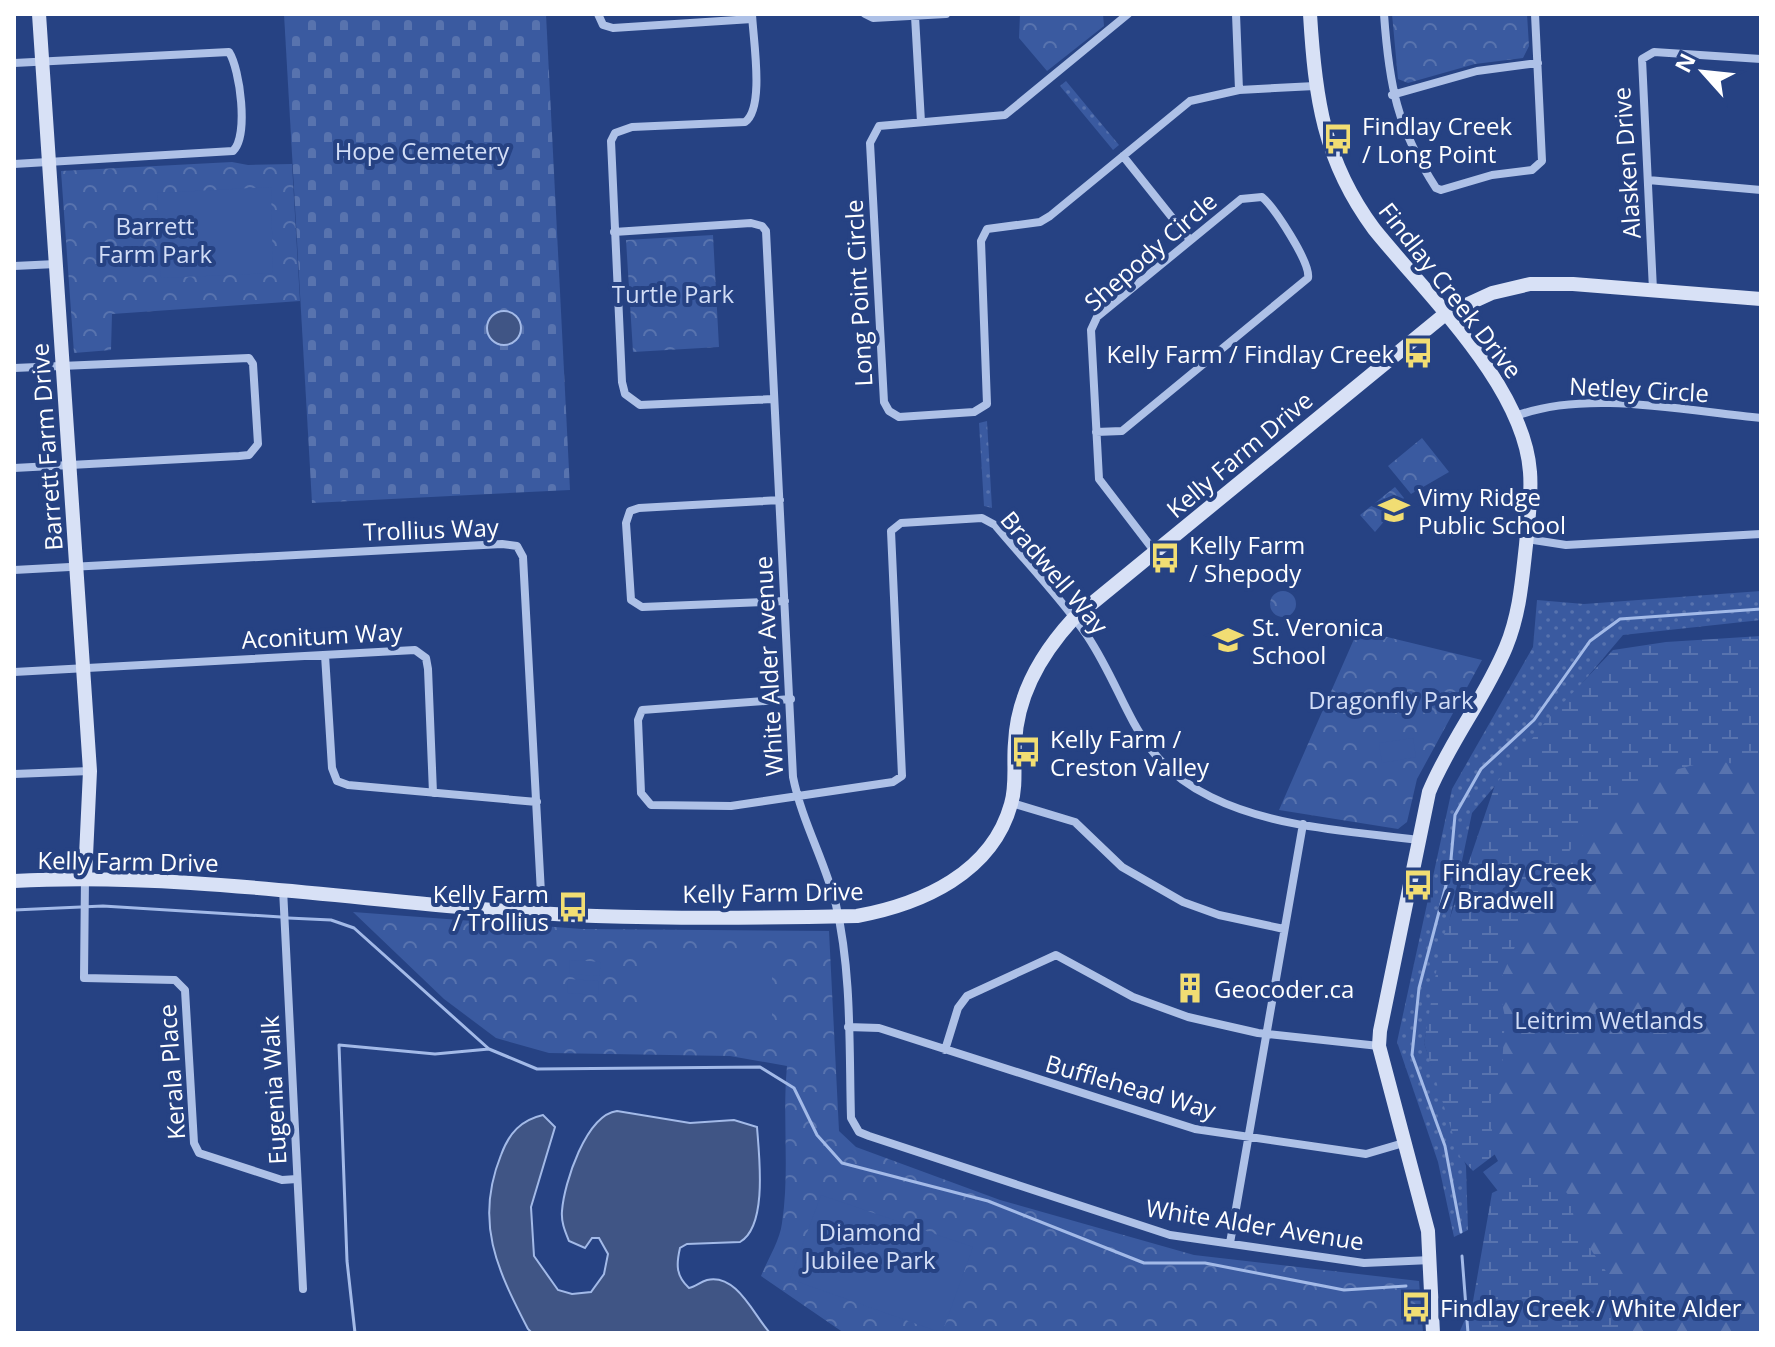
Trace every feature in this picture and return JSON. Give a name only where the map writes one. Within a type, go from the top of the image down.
[{"type":"street","name":"Barrett Farm Drive","points":[[39,14],[90,771],[85,877]]},
{"type":"street","points":[[598,14],[603,25],[613,28],[752,16],[757,102],[752,117],[745,122],[632,127],[615,133],[609,151],[622,382],[631,402],[652,405],[773,399]]},
{"type":"street","points":[[865,14],[873,18],[946,14]]},
{"type":"street","name":"Long Point Circle","points":[[1128,14],[1005,115],[879,126],[870,143],[884,402],[889,411],[899,417],[974,412],[987,404],[981,241],[987,229],[1040,222],[1190,101],[1239,90],[1315,86]]},
{"type":"street","points":[[1236,14],[1239,90]]},
{"type":"street","name":"Findlay Creek Drive","points":[[1310,14],[1315,86],[1326,139],[1355,203],[1499,383],[1516,416],[1530,470],[1520,600],[1507,645],[1440,764],[1429,792],[1379,1046],[1407,1142],[1428,1231],[1432,1260],[1433,1333]]},
{"type":"street","points":[[1384,14],[1392,95],[1413,153],[1436,188],[1447,189],[1492,175],[1532,170],[1539,166],[1542,156],[1535,14]]},
{"type":"street","points":[[915,16],[921,122]]},
{"type":"street","points":[[14,63],[229,52],[238,65],[242,136],[233,151],[14,164]]},
{"type":"street","name":"Alasken Drive","points":[[1653,290],[1640,66],[1645,55],[1654,52],[1761,59]]},
{"type":"street","points":[[1392,95],[1477,71],[1538,63]]},
{"type":"street","points":[[1123,156],[1190,240]]},
{"type":"street","points":[[1648,180],[1761,190]]},
{"type":"street","name":"Shepody Circle","points":[[1096,432],[1122,431],[1308,278],[1307,264],[1272,205],[1262,197],[1241,199],[1097,317],[1091,330],[1096,432],[1099,479],[1103,489],[1155,552]]},
{"type":"street","name":"White Alder Avenue","points":[[614,232],[751,223],[762,226],[768,238],[773,399],[797,796],[825,866],[838,916],[848,1027],[851,1118],[859,1132],[1149,1229],[1364,1263],[1432,1260]]},
{"type":"street","points":[[14,266],[56,264]]},
{"type":"street","name":"Kelly Farm Drive","points":[[14,881],[85,877],[283,889],[595,916],[838,916],[888,909],[965,873],[992,846],[1012,803],[1016,729],[1025,693],[1040,660],[1073,619],[1444,315],[1492,293],[1524,285],[1653,290],[1761,299]]},
{"type":"street","points":[[14,368],[243,357],[253,364],[258,444],[249,455],[14,468]]},
{"type":"street","name":"Netley Circle","points":[[1516,416],[1547,404],[1606,404],[1761,418]]},
{"type":"street","points":[[780,500],[639,508],[630,511],[626,523],[631,600],[635,605],[785,601]]},
{"type":"street","name":"Bradwell Way","points":[[797,796],[893,782],[902,776],[890,535],[896,525],[989,519],[1073,619],[1101,661],[1132,724],[1157,759],[1195,788],[1227,804],[1303,824],[1418,840]]},
{"type":"street","points":[[1527,539],[1566,545],[1761,534]]},
{"type":"street","name":"Trollius Way","points":[[76,566],[502,544],[517,546],[523,557],[542,912]]},
{"type":"street","points":[[14,570],[76,566]]},
{"type":"street","name":"Aconitum Way","points":[[14,672],[415,650],[426,658],[433,793]]},
{"type":"street","points":[[325,655],[332,768],[337,781],[348,785],[537,802]]},
{"type":"street","points":[[791,699],[642,710],[638,720],[641,793],[651,805],[731,806],[797,796]]},
{"type":"street","points":[[14,774],[90,771]]},
{"type":"street","points":[[1012,803],[1075,822],[1122,867],[1183,902],[1219,915],[1284,929]]},
{"type":"street","points":[[1230,1243],[1303,824]]},
{"type":"street","name":"Kerala Place","points":[[85,877],[84,978],[169,980],[181,984],[186,994],[196,1148],[209,1158],[282,1180],[297,1179]]},
{"type":"street","name":"Eugenia Walk","points":[[283,889],[303,1289]]},
{"type":"street","points":[[945,1050],[958,1008],[967,996],[1056,955],[1107,985],[1161,1009],[1218,1026],[1379,1046]]},
{"type":"street","name":"Bufflehead Way","points":[[848,1027],[879,1028],[1177,1125],[1366,1154],[1407,1142]]},
{"type":"green space","name":"Hope Cemetery","points":[[284,14],[546,14],[570,490],[312,503]]},
{"type":"green space","points":[[1020,14],[1103,14],[1104,26],[1047,71],[1019,38]]},
{"type":"green space","points":[[1392,14],[1527,14],[1529,46],[1523,58],[1475,64],[1408,83],[1398,79]]},
{"type":"green space","points":[[1066,81],[1119,145],[1113,150],[1060,86]]},
{"type":"green space","name":"Barrett Farm Park","points":[[232,162],[248,165],[292,164],[300,301],[112,314],[111,350],[74,353],[61,171]]},
{"type":"green space","points":[[271,187],[273,273],[161,278],[157,193]]},
{"type":"green space","name":"Turtle Park","points":[[713,235],[719,347],[633,352],[626,240]]},
{"type":"green space","points":[[987,421],[992,508],[984,506],[979,423]]},
{"type":"green space","points":[[1422,438],[1449,472],[1411,494],[1388,466]]},
{"type":"green space","points":[[1395,487],[1404,498],[1375,532],[1360,515]]},
{"type":"green space","points":[[1283,591],[1292,595],[1296,604],[1292,613],[1283,617],[1274,613],[1270,604],[1274,595]]},
{"type":"green space","points":[[1761,591],[1761,620],[1623,635],[1472,813],[1424,1043],[1466,1166],[1468,1230],[1454,1237],[1438,1162],[1397,1042],[1452,789],[1533,647],[1537,600],[1584,604]]},
{"type":"green space","name":"Dragonfly Park","points":[[1358,630],[1482,660],[1417,779],[1407,822],[1398,829],[1279,810]]},
{"type":"green space","points":[[1761,636],[1761,769],[1713,760],[1667,772],[1597,817],[1524,907],[1525,924],[1498,985],[1505,1017],[1502,1067],[1491,1102],[1491,1127],[1498,1152],[1473,1171],[1460,1157],[1424,1043],[1441,944],[1495,785],[1547,720],[1613,650],[1666,642]]},
{"type":"green space","points":[[1413,738],[1416,757],[1382,763],[1379,743]]},
{"type":"green space","name":"Leitrim Wetlands","points":[[1761,755],[1761,1333],[1541,1333],[1505,1200],[1483,1172],[1498,1161],[1482,1130],[1464,959],[1637,762]]},
{"type":"green space","name":"Diamond Jubilee Park","points":[[353,912],[582,929],[829,931],[839,1131],[856,1147],[1000,1200],[1194,1255],[1419,1281],[1423,1333],[844,1333],[761,1276],[782,1223],[787,1066],[730,1056],[549,1053],[496,1038],[444,999]]},
{"type":"green space","points":[[642,949],[772,949],[772,1030],[642,1030]]},
{"type":"green space","points":[[570,960],[601,962],[599,976],[569,974]]},
{"type":"green space","points":[[568,979],[599,981],[598,995],[567,993]]},
{"type":"green space","points":[[1535,1172],[1568,1194],[1583,1237],[1612,1280],[1618,1300],[1619,1333],[1459,1333],[1473,1301],[1492,1193]]},
{"type":"green space","points":[[821,1195],[973,1247],[942,1333],[790,1279]]},
{"type":"shaded area","points":[[504,311],[516,316],[521,328],[516,340],[504,345],[492,340],[487,328],[492,316]]},
{"type":"shaded area","points":[[617,1111],[690,1123],[734,1120],[757,1127],[760,1189],[755,1221],[749,1234],[740,1242],[687,1244],[680,1248],[678,1265],[679,1275],[689,1288],[707,1280],[718,1280],[736,1289],[770,1333],[532,1333],[528,1329],[507,1286],[493,1245],[489,1202],[501,1155],[512,1134],[528,1120],[543,1115],[555,1127],[531,1207],[534,1256],[558,1290],[572,1294],[591,1292],[604,1274],[608,1254],[599,1238],[592,1238],[585,1248],[569,1241],[562,1211],[572,1168],[587,1137],[606,1115]]},
{"type":"waterway","points":[[1461,1232],[1445,1146],[1412,1055],[1419,988],[1450,870],[1455,815],[1481,769],[1534,720],[1590,641],[1620,619],[1761,609]]},
{"type":"waterway","points":[[14,910],[103,906],[281,917]]},
{"type":"waterway","points":[[288,918],[331,920],[354,928],[489,1049],[537,1069],[760,1067],[794,1088],[817,1135],[842,1163],[988,1201],[1144,1263],[1205,1263],[1344,1290],[1406,1286]]},
{"type":"waterway","points":[[355,1333],[347,1261],[339,1045],[435,1054],[489,1049]]},
{"type":"waterway","points":[[1462,1256],[1468,1333]]},
{"type":"place","name":"Findlay Creek / Long Point","points":[[1338,139]]},
{"type":"place","name":"Kelly Farm / Findlay Creek","points":[[1418,353]]},
{"type":"place","name":"Vimy Ridge Public School","points":[[1394,510]]},
{"type":"place","name":"Kelly Farm / Shepody","points":[[1165,558]]},
{"type":"place","name":"St. Veronica School","points":[[1228,640]]},
{"type":"place","name":"Kelly Farm / Creston Valley","points":[[1026,752]]},
{"type":"place","name":"Findlay Creek / Bradwell","points":[[1418,885]]},
{"type":"place","name":"Kelly Farm / Trollius","points":[[573,907]]},
{"type":"place","name":"Geocoder.ca","points":[[1190,988]]},
{"type":"place","name":"Findlay Creek / White Alder","points":[[1416,1307]]}]
